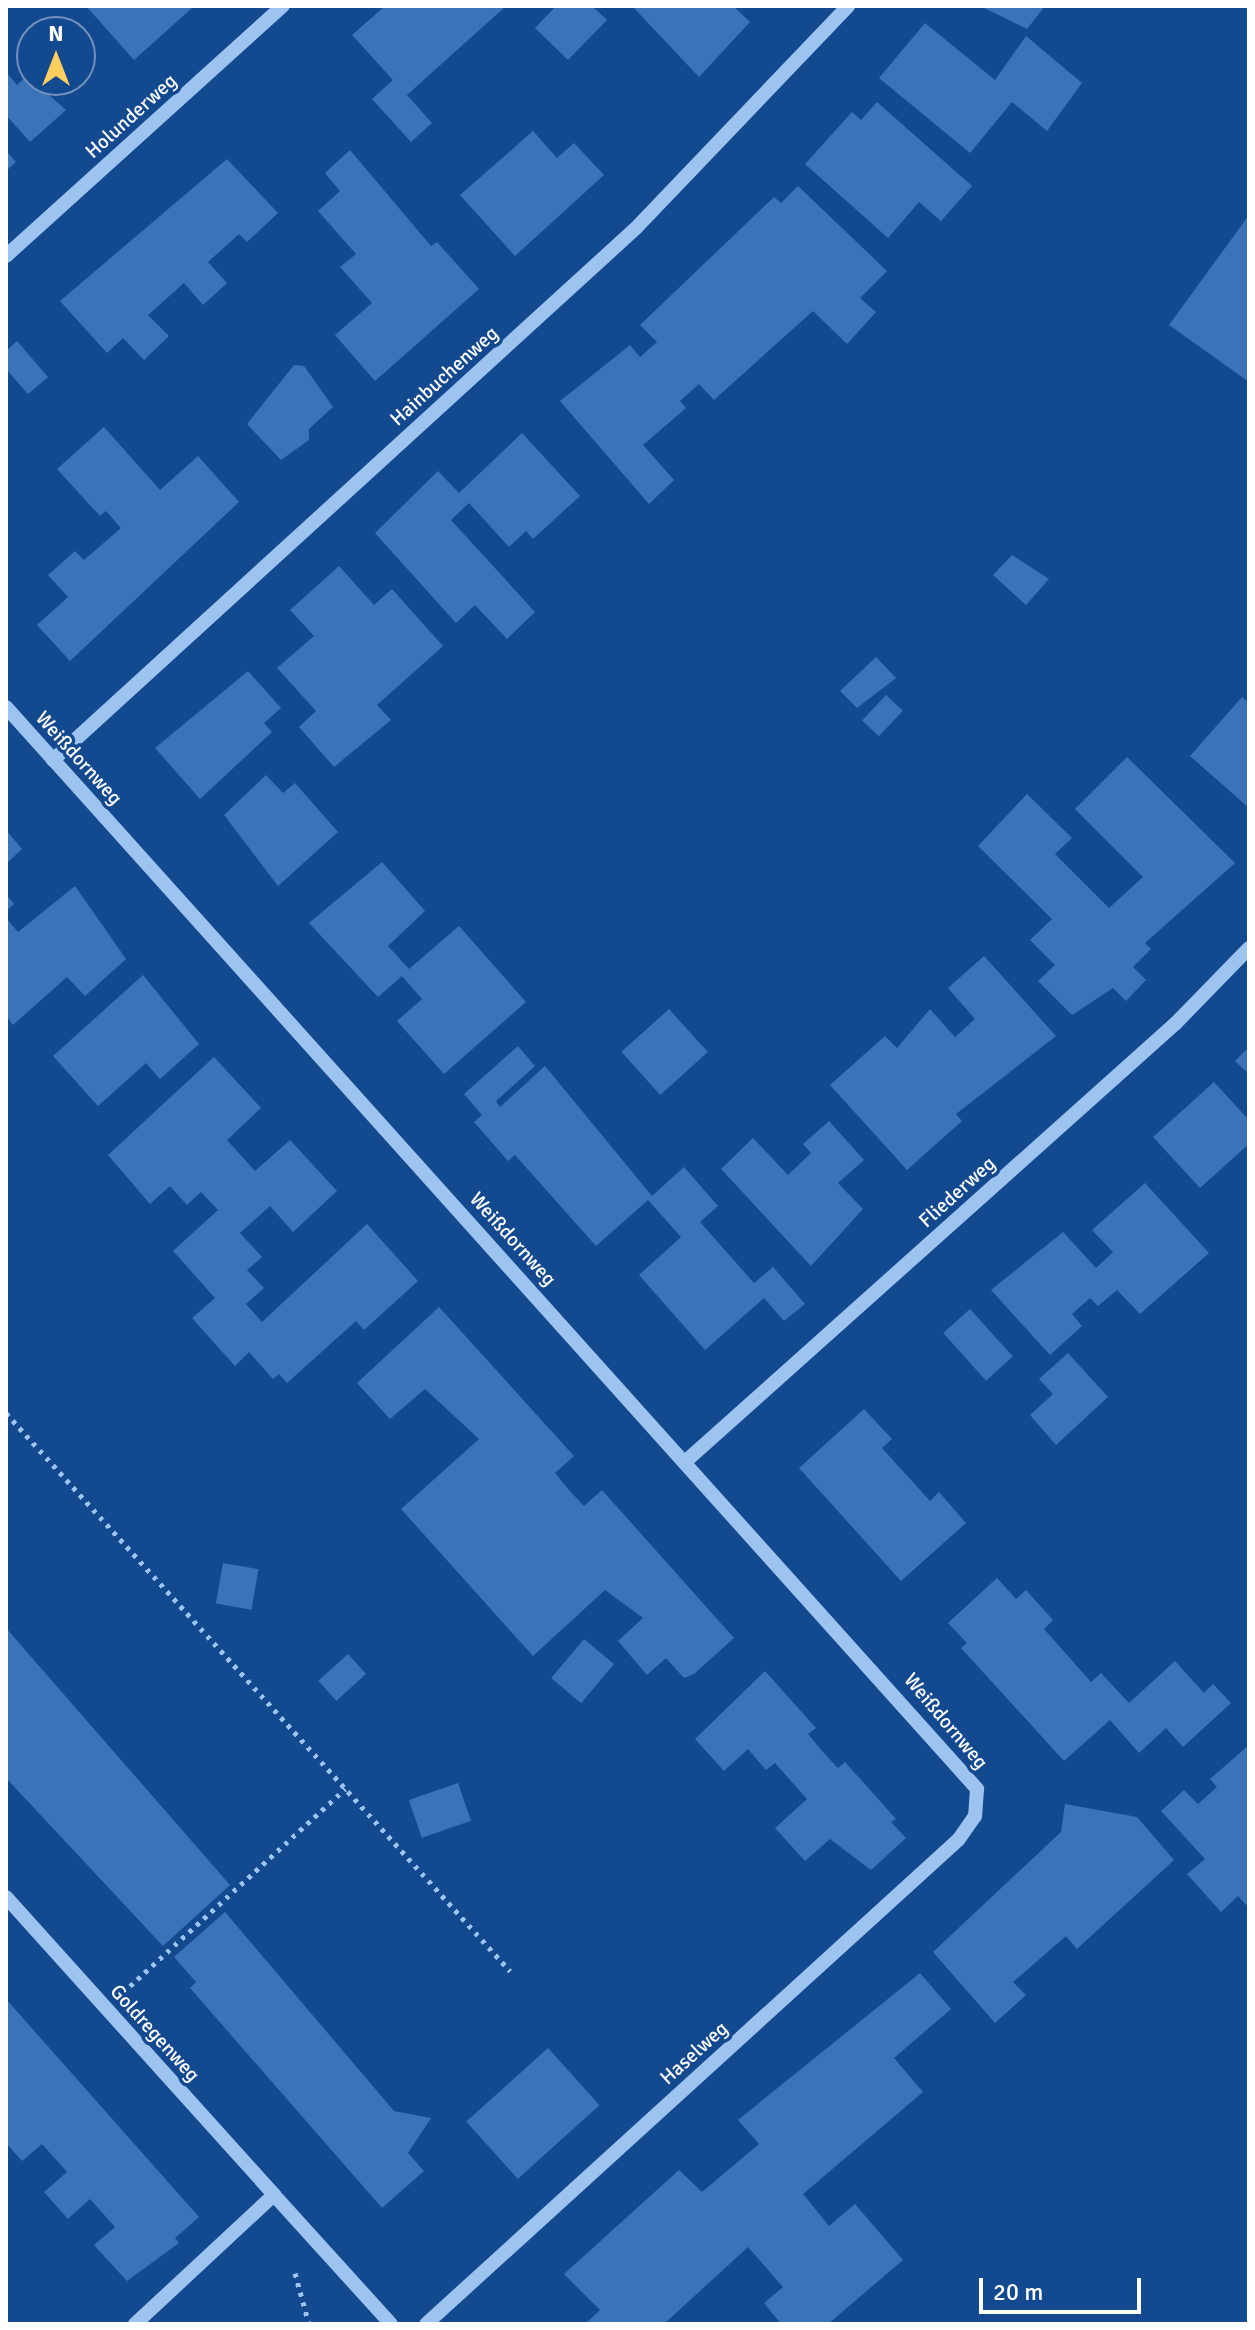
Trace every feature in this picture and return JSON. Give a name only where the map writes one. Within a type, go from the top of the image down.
[{"type":"street","name":"Holunderweg","points":[[6,256],[283,6]]},
{"type":"street","name":"Hainbuchenweg","points":[[53,760],[636,228],[848,6]]},
{"type":"street","name":"Weißdornweg","points":[[6,707],[961,1764],[978,1804]]},
{"type":"street","name":"Fliederweg","points":[[686,1461],[1175,1024],[1249,948]]},
{"type":"street","name":"Haselweg","points":[[426,2324],[958,1840],[978,1804]]},
{"type":"street","name":"Goldregenweg","points":[[6,1897],[274,2195]]},
{"type":"street","points":[[135,2324],[274,2195],[391,2324]]},
{"type":"path","points":[[6,1413],[510,1971]]},
{"type":"path","points":[[106,2008],[345,1789]]},
{"type":"building","points":[[86,6],[192,8],[134,60]]},
{"type":"building","points":[[385,6],[506,6],[407,95],[432,123],[411,142],[372,99],[393,80],[352,35]]},
{"type":"building","points":[[556,6],[592,6],[607,20],[568,60],[535,28]]},
{"type":"building","points":[[632,6],[733,6],[750,22],[699,77]]},
{"type":"building","points":[[980,6],[1045,6],[1027,29]]},
{"type":"building","points":[[925,23],[995,80],[1026,36],[1082,83],[1047,131],[1012,102],[970,153],[879,78]]},
{"type":"building","points":[[6,72],[16,84],[16,96],[50,96],[66,110],[30,142],[6,115]]},
{"type":"building","points":[[877,102],[972,186],[941,221],[919,202],[888,238],[805,164],[852,112],[861,120]]},
{"type":"building","points":[[533,131],[557,158],[574,143],[604,175],[515,256],[460,195]]},
{"type":"building","points":[[350,150],[431,246],[437,242],[479,289],[375,381],[335,335],[372,303],[340,267],[356,254],[318,211],[340,191],[325,173]]},
{"type":"building","points":[[6,151],[16,162],[6,171]]},
{"type":"building","points":[[227,159],[278,213],[247,242],[239,234],[208,262],[227,283],[203,305],[184,283],[148,315],[169,336],[144,360],[123,338],[107,353],[60,301]]},
{"type":"building","points":[[798,186],[887,271],[860,298],[876,312],[847,344],[813,311],[714,400],[699,384],[680,401],[686,408],[643,445],[674,480],[649,504],[560,401],[630,345],[640,357],[657,342],[640,325],[774,197],[781,203]]},
{"type":"building","points":[[1249,215],[1249,382],[1169,325]]},
{"type":"building","points":[[17,341],[48,377],[28,394],[6,369],[6,351]]},
{"type":"building","points":[[294,365],[304,366],[333,407],[309,429],[309,440],[281,460],[247,424]]},
{"type":"building","points":[[104,427],[160,490],[198,456],[239,502],[70,661],[37,625],[68,597],[48,575],[75,551],[84,560],[121,528],[106,511],[100,516],[57,469]]},
{"type":"building","points":[[522,433],[580,496],[533,539],[526,531],[509,547],[469,503],[451,520],[535,612],[507,639],[475,605],[456,623],[375,533],[438,471],[459,493]]},
{"type":"building","points":[[1012,555],[1049,579],[1026,605],[993,575]]},
{"type":"building","points":[[339,566],[374,605],[392,589],[443,646],[377,705],[391,720],[334,767],[299,727],[316,711],[277,668],[314,636],[290,610]]},
{"type":"building","points":[[876,657],[896,678],[857,708],[840,691]]},
{"type":"building","points":[[248,671],[281,708],[264,723],[272,732],[200,799],[155,748]]},
{"type":"building","points":[[886,695],[903,711],[879,736],[862,721]]},
{"type":"building","points":[[1242,697],[1249,703],[1249,808],[1190,756]]},
{"type":"building","points":[[1127,757],[1235,863],[1145,943],[1151,949],[1133,967],[1146,980],[1126,1001],[1113,988],[1072,1015],[1038,981],[1055,965],[1030,940],[1052,919],[978,846],[1027,794],[1072,838],[1055,854],[1109,908],[1143,877],[1075,809]]},
{"type":"building","points":[[266,775],[283,793],[295,783],[338,832],[278,886],[224,815]]},
{"type":"building","points":[[6,830],[22,849],[6,864]]},
{"type":"building","points":[[382,862],[425,911],[388,946],[409,969],[459,926],[526,1002],[444,1074],[397,1021],[422,999],[402,976],[378,997],[309,923]]},
{"type":"building","points":[[75,886],[126,959],[85,996],[67,977],[13,1025],[6,1016],[6,918],[18,932]]},
{"type":"building","points":[[6,894],[14,904],[6,911]]},
{"type":"building","points":[[984,956],[1056,1036],[956,1114],[962,1121],[907,1170],[830,1085],[885,1036],[897,1048],[930,1009],[955,1037],[975,1019],[948,988]]},
{"type":"building","points":[[143,975],[199,1044],[160,1079],[146,1063],[98,1106],[53,1056]]},
{"type":"building","points":[[669,1009],[708,1052],[660,1095],[621,1052]]},
{"type":"building","points":[[518,1046],[535,1066],[496,1101],[500,1107],[545,1066],[652,1196],[684,1167],[718,1206],[700,1222],[754,1283],[773,1267],[805,1304],[784,1321],[764,1298],[705,1350],[639,1275],[681,1237],[648,1200],[596,1246],[515,1155],[508,1161],[474,1122],[482,1115],[464,1094]]},
{"type":"building","points":[[1249,1047],[1249,1074],[1235,1061]]},
{"type":"building","points":[[214,1057],[261,1108],[227,1140],[255,1171],[290,1140],[337,1191],[293,1232],[270,1206],[240,1233],[262,1257],[247,1270],[264,1288],[246,1304],[262,1322],[367,1224],[418,1281],[364,1330],[356,1321],[287,1383],[279,1374],[273,1379],[249,1352],[235,1366],[192,1318],[215,1298],[173,1251],[218,1210],[201,1192],[187,1205],[170,1186],[150,1204],[108,1155]]},
{"type":"building","points":[[1214,1082],[1249,1120],[1249,1144],[1200,1188],[1153,1137]]},
{"type":"building","points":[[829,1121],[864,1160],[838,1183],[863,1209],[811,1266],[721,1169],[753,1138],[788,1175],[811,1153],[803,1144]]},
{"type":"building","points":[[1145,1183],[1209,1253],[1140,1314],[1117,1290],[1098,1306],[1090,1298],[1072,1314],[1082,1326],[1050,1355],[991,1290],[1063,1232],[1096,1268],[1113,1252],[1092,1230]]},
{"type":"building","points":[[439,1307],[574,1456],[555,1473],[569,1490],[584,1506],[602,1490],[734,1638],[694,1674],[684,1678],[666,1658],[647,1675],[618,1641],[643,1618],[605,1590],[533,1656],[401,1509],[479,1439],[425,1389],[390,1419],[357,1383]]},
{"type":"building","points":[[970,1309],[1013,1357],[986,1381],[943,1333]]},
{"type":"building","points":[[1068,1353],[1108,1397],[1056,1445],[1030,1415],[1053,1394],[1039,1379]]},
{"type":"building","points":[[864,1409],[892,1439],[882,1448],[930,1501],[939,1492],[966,1523],[901,1581],[799,1468]]},
{"type":"building","points":[[223,1563],[258,1569],[251,1610],[216,1603]]},
{"type":"building","points":[[997,1578],[1016,1599],[1026,1590],[1053,1620],[1044,1629],[1091,1682],[1101,1673],[1129,1703],[1175,1661],[1204,1693],[1213,1684],[1231,1703],[1183,1747],[1166,1728],[1139,1753],[1110,1720],[1064,1761],[961,1648],[967,1643],[948,1623]]},
{"type":"building","points":[[6,1628],[230,1885],[163,1946],[6,1778]]},
{"type":"building","points":[[584,1639],[614,1664],[581,1703],[551,1678]]},
{"type":"building","points":[[348,1654],[366,1674],[336,1701],[318,1681]]},
{"type":"building","points":[[765,1671],[816,1728],[808,1734],[823,1752],[838,1768],[845,1762],[896,1819],[891,1822],[906,1838],[871,1870],[830,1839],[805,1861],[775,1828],[807,1799],[775,1763],[766,1770],[748,1749],[724,1771],[695,1739]]},
{"type":"building","points":[[1249,1745],[1249,1908],[1238,1896],[1221,1912],[1187,1874],[1205,1859],[1161,1811],[1184,1790],[1198,1804],[1217,1787],[1210,1779]]},
{"type":"building","points":[[458,1783],[471,1821],[422,1838],[409,1800]]},
{"type":"building","points":[[1065,1804],[1137,1817],[1174,1860],[1077,1949],[1066,1936],[1013,1982],[1026,1995],[995,2023],[933,1952],[1061,1832]]},
{"type":"building","points":[[225,1912],[394,2111],[431,2118],[408,2153],[424,2171],[382,2208],[190,1988],[196,1982],[174,1957]]},
{"type":"building","points":[[920,1973],[951,2009],[894,2058],[923,2092],[803,2194],[829,2226],[855,2204],[903,2260],[828,2324],[781,2324],[764,2303],[783,2287],[748,2247],[664,2324],[585,2324],[600,2310],[564,2274],[679,2170],[702,2192],[759,2144],[738,2120]]},
{"type":"building","points":[[6,1999],[199,2217],[175,2238],[179,2243],[127,2281],[94,2245],[115,2227],[90,2199],[68,2219],[44,2192],[67,2172],[42,2144],[22,2161],[6,2143]]},
{"type":"building","points":[[548,2048],[600,2105],[518,2179],[466,2122]]}]
